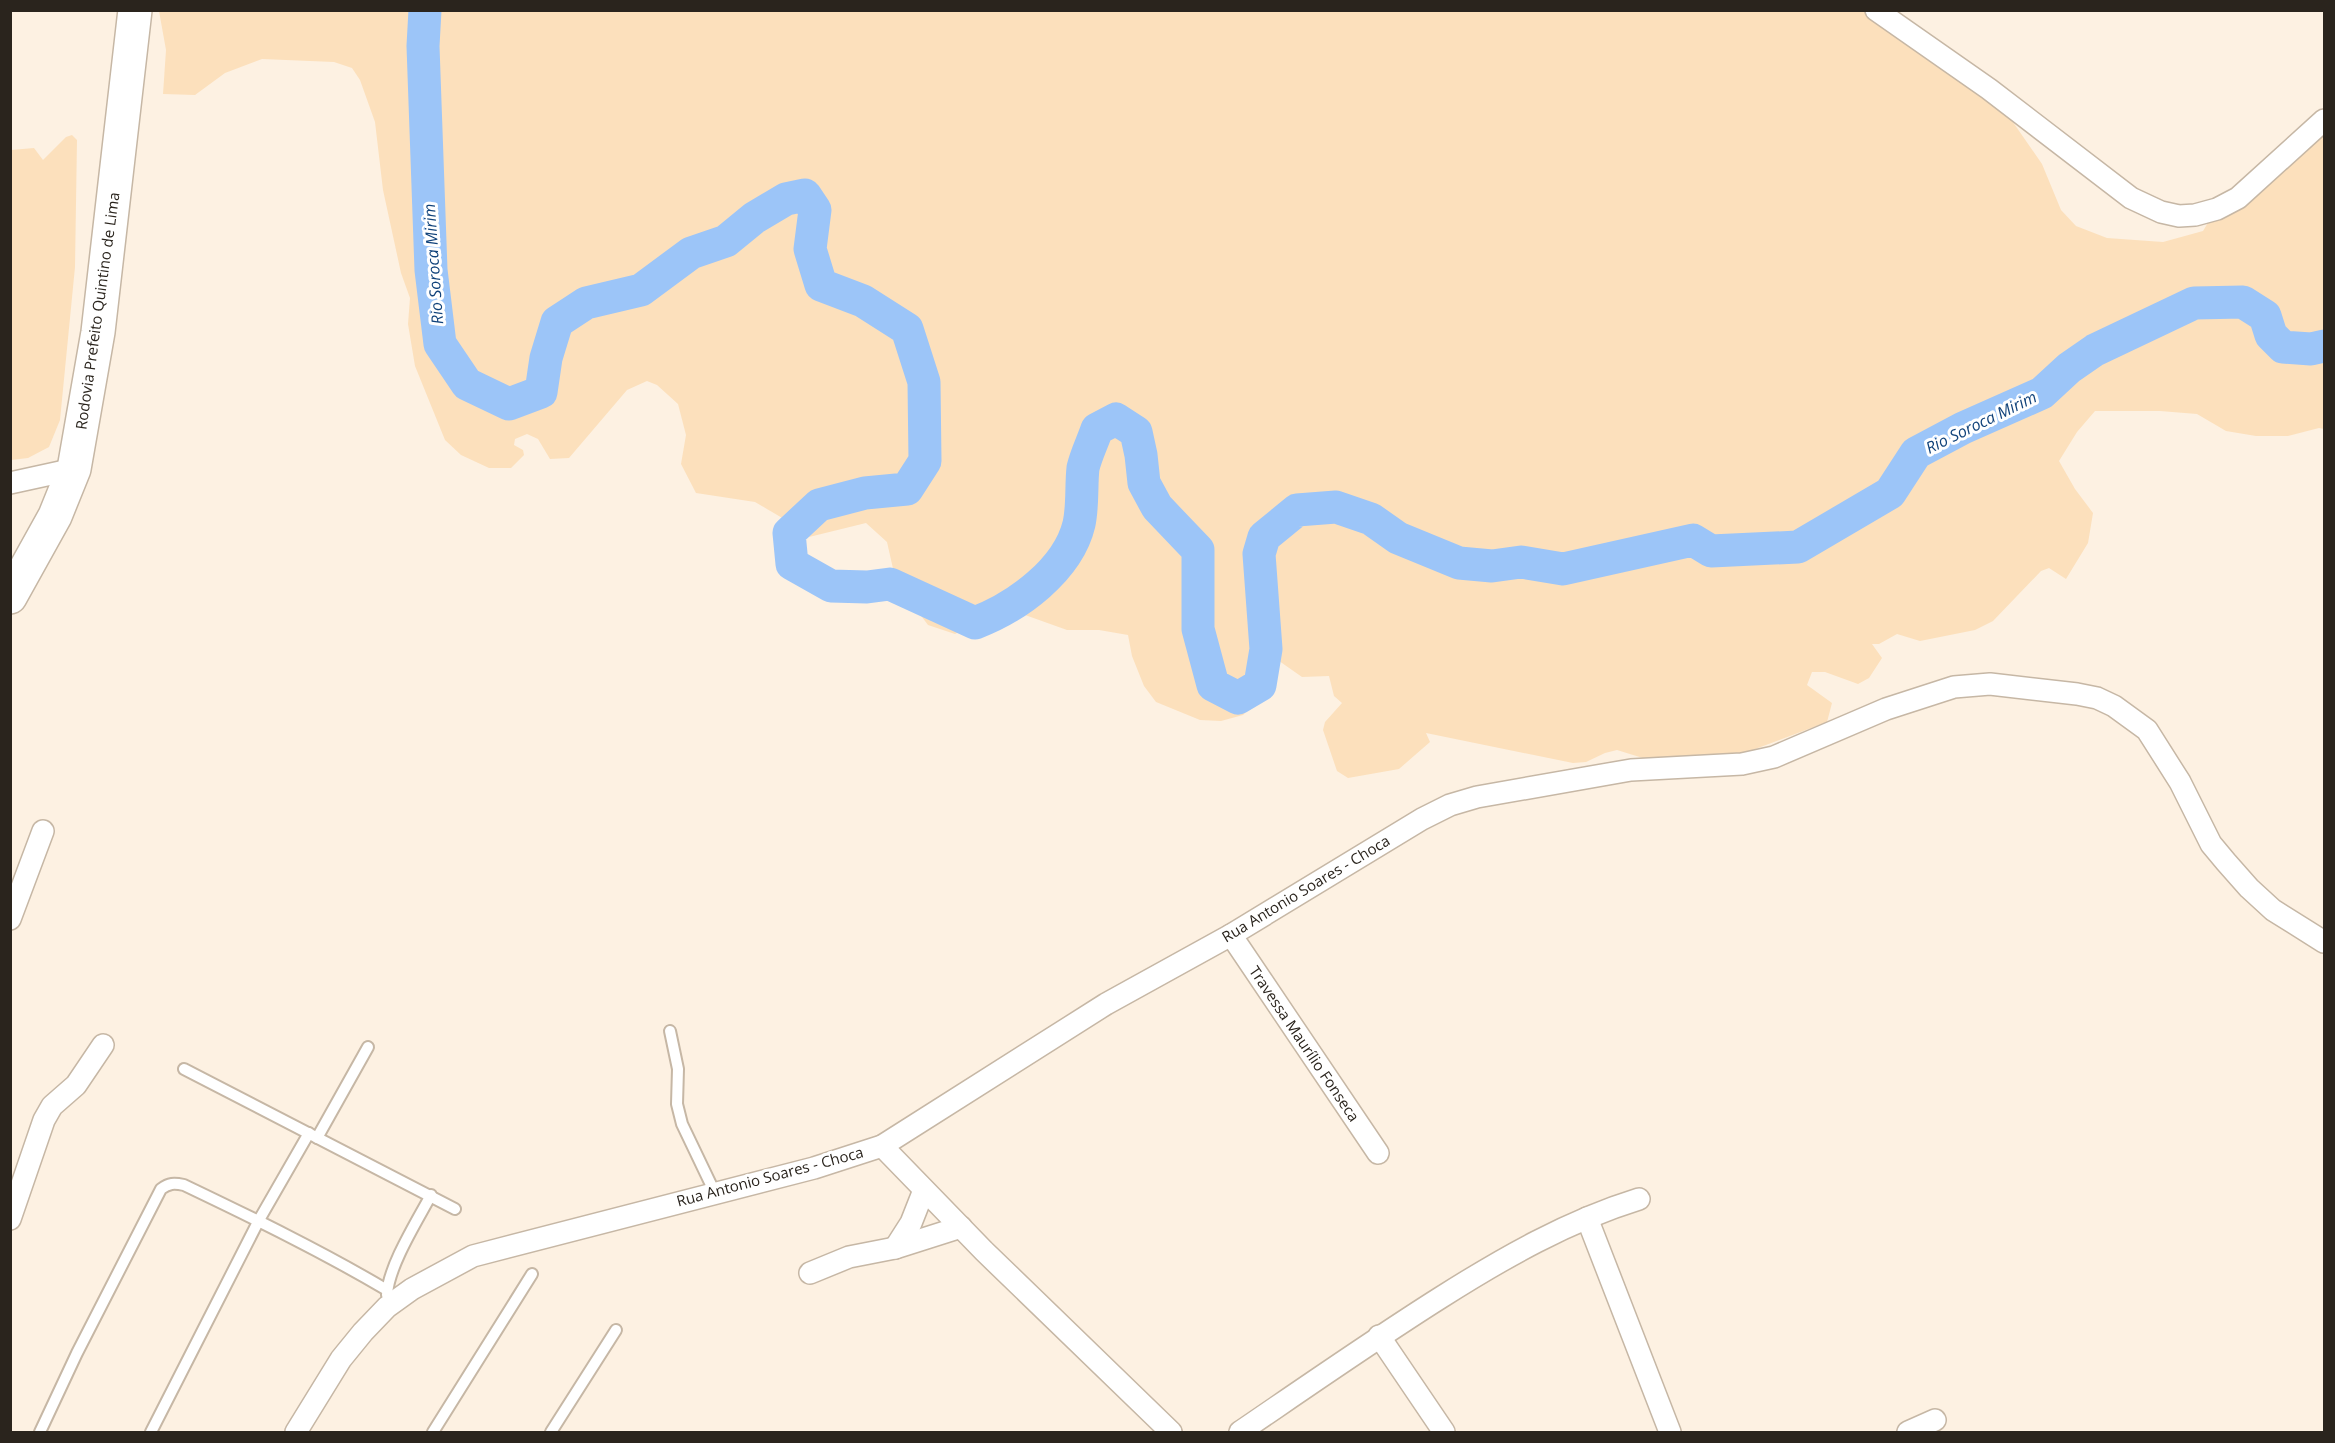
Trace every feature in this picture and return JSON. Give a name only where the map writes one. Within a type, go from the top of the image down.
[{"type":"main road","name":"Rodovia Prefeito Quintino de Lima","points":[[10,597],[55,516],[74,469],[98,332],[134,26]]},
{"type":"street","points":[[1876,10],[1989,89],[2131,198],[2161,212],[2180,216],[2195,215],[2217,209],[2238,198],[2325,120]]},
{"type":"street","points":[[10,483],[74,469]]},
{"type":"street","name":"Rua Antonio Soares - Choca","points":[[296,1432],[341,1359],[387,1298],[412,1289],[473,1256],[814,1168],[882,1146],[1106,1004],[1231,935],[1422,819],[1476,797],[1631,770],[1743,764],[1774,757],[1886,709],[1954,687],[1990,684],[2097,698],[2131,717],[2147,730],[2180,782],[2211,844],[2249,888],[2273,910],[2325,942]]},
{"type":"street","points":[[10,919],[43,831]]},
{"type":"street","name":"Travessa Maurílio Fonseca","points":[[1231,935],[1378,1153]]},
{"type":"street","points":[[10,1219],[44,1120],[52,1106],[76,1085],[103,1046]]},
{"type":"street","points":[[882,1146],[961,1227],[1171,1432]]},
{"type":"street","points":[[895,1248],[910,1223],[924,1190]]},
{"type":"street","points":[[1240,1432],[1379,1336],[1505,1257],[1605,1209],[1639,1198]]},
{"type":"street","points":[[1587,1218],[1670,1432]]},
{"type":"street","points":[[810,1274],[849,1257],[895,1248],[961,1227]]},
{"type":"street","points":[[1379,1336],[1444,1432]]},
{"type":"street","points":[[1908,1432],[1935,1420]]},
{"type":"lane","points":[[670,1031],[678,1069],[677,1104],[682,1124],[716,1193]]},
{"type":"lane","points":[[151,1432],[259,1220],[368,1047]]},
{"type":"lane","points":[[184,1069],[455,1209]]},
{"type":"lane","points":[[40,1432],[77,1353],[161,1189],[167,1184],[184,1185],[330,1256],[387,1298],[397,1261],[430,1196]]},
{"type":"lane","points":[[433,1432],[532,1274]]},
{"type":"lane","points":[[565,1432],[553,1430],[616,1330]]},
{"type":"shaded area","points":[[159,11],[1873,11],[2008,115],[2042,164],[2061,210],[2076,226],[2107,238],[2163,242],[2203,231],[2218,206],[2256,167],[2324,109],[2324,429],[2319,428],[2288,436],[2256,436],[2226,431],[2197,414],[2160,411],[2095,411],[2077,432],[2059,461],[2075,489],[2093,513],[2088,543],[2066,579],[2049,568],[2041,571],[1993,621],[1975,630],[1920,641],[1897,634],[1879,644],[1872,644],[1882,658],[1869,678],[1858,684],[1825,672],[1812,672],[1807,685],[1832,703],[1827,722],[1731,758],[1675,768],[1617,750],[1586,762],[1573,763],[1426,733],[1430,742],[1399,769],[1348,778],[1337,771],[1323,730],[1325,722],[1342,703],[1334,696],[1329,676],[1302,677],[1272,656],[1267,661],[1264,694],[1243,715],[1221,721],[1200,720],[1156,702],[1144,686],[1132,656],[1128,635],[1099,630],[1067,630],[1014,611],[983,619],[955,634],[928,625],[910,601],[894,573],[887,542],[866,523],[805,538],[784,519],[755,502],[696,493],[681,464],[686,435],[678,404],[657,385],[647,381],[627,390],[569,458],[550,459],[538,439],[527,434],[515,439],[514,445],[523,450],[524,455],[511,468],[489,468],[461,455],[445,440],[415,366],[408,324],[410,298],[401,273],[383,190],[375,122],[360,80],[352,68],[334,62],[262,59],[225,73],[195,95],[163,94],[166,50]]},
{"type":"shaded area","points":[[72,135],[77,140],[75,267],[60,420],[49,447],[28,458],[11,460],[11,150],[34,148],[43,160],[66,137]]},
{"type":"waterway","name":"Rio Soroca Mirim","points":[[425,10],[423,46],[431,270],[440,344],[467,384],[509,404],[541,392],[546,358],[557,322],[586,303],[641,290],[691,253],[726,241],[754,218],[786,199],[805,195],[815,210],[810,249],[821,285],[863,301],[907,329],[924,382],[925,461],[907,489],[865,493],[819,505],[789,533],[792,564],[831,586],[867,587],[890,584],[975,623],[991,616],[1039,585],[1064,557],[1079,524],[1083,468],[1097,429],[1116,419],[1136,432],[1144,483],[1157,507],[1198,550],[1198,629],[1213,685],[1238,698],[1260,685],[1266,649],[1259,554],[1264,537],[1297,510],[1336,507],[1371,519],[1398,538],[1459,563],[1492,566],[1521,562],[1563,569],[1693,540],[1711,551],[1798,547],[1890,493],[1916,453],[1963,428],[2042,393],[2069,368],[2095,350],[2194,303],[2243,302],[2265,316],[2271,335],[2283,347],[2311,349],[2324,346]]}]
